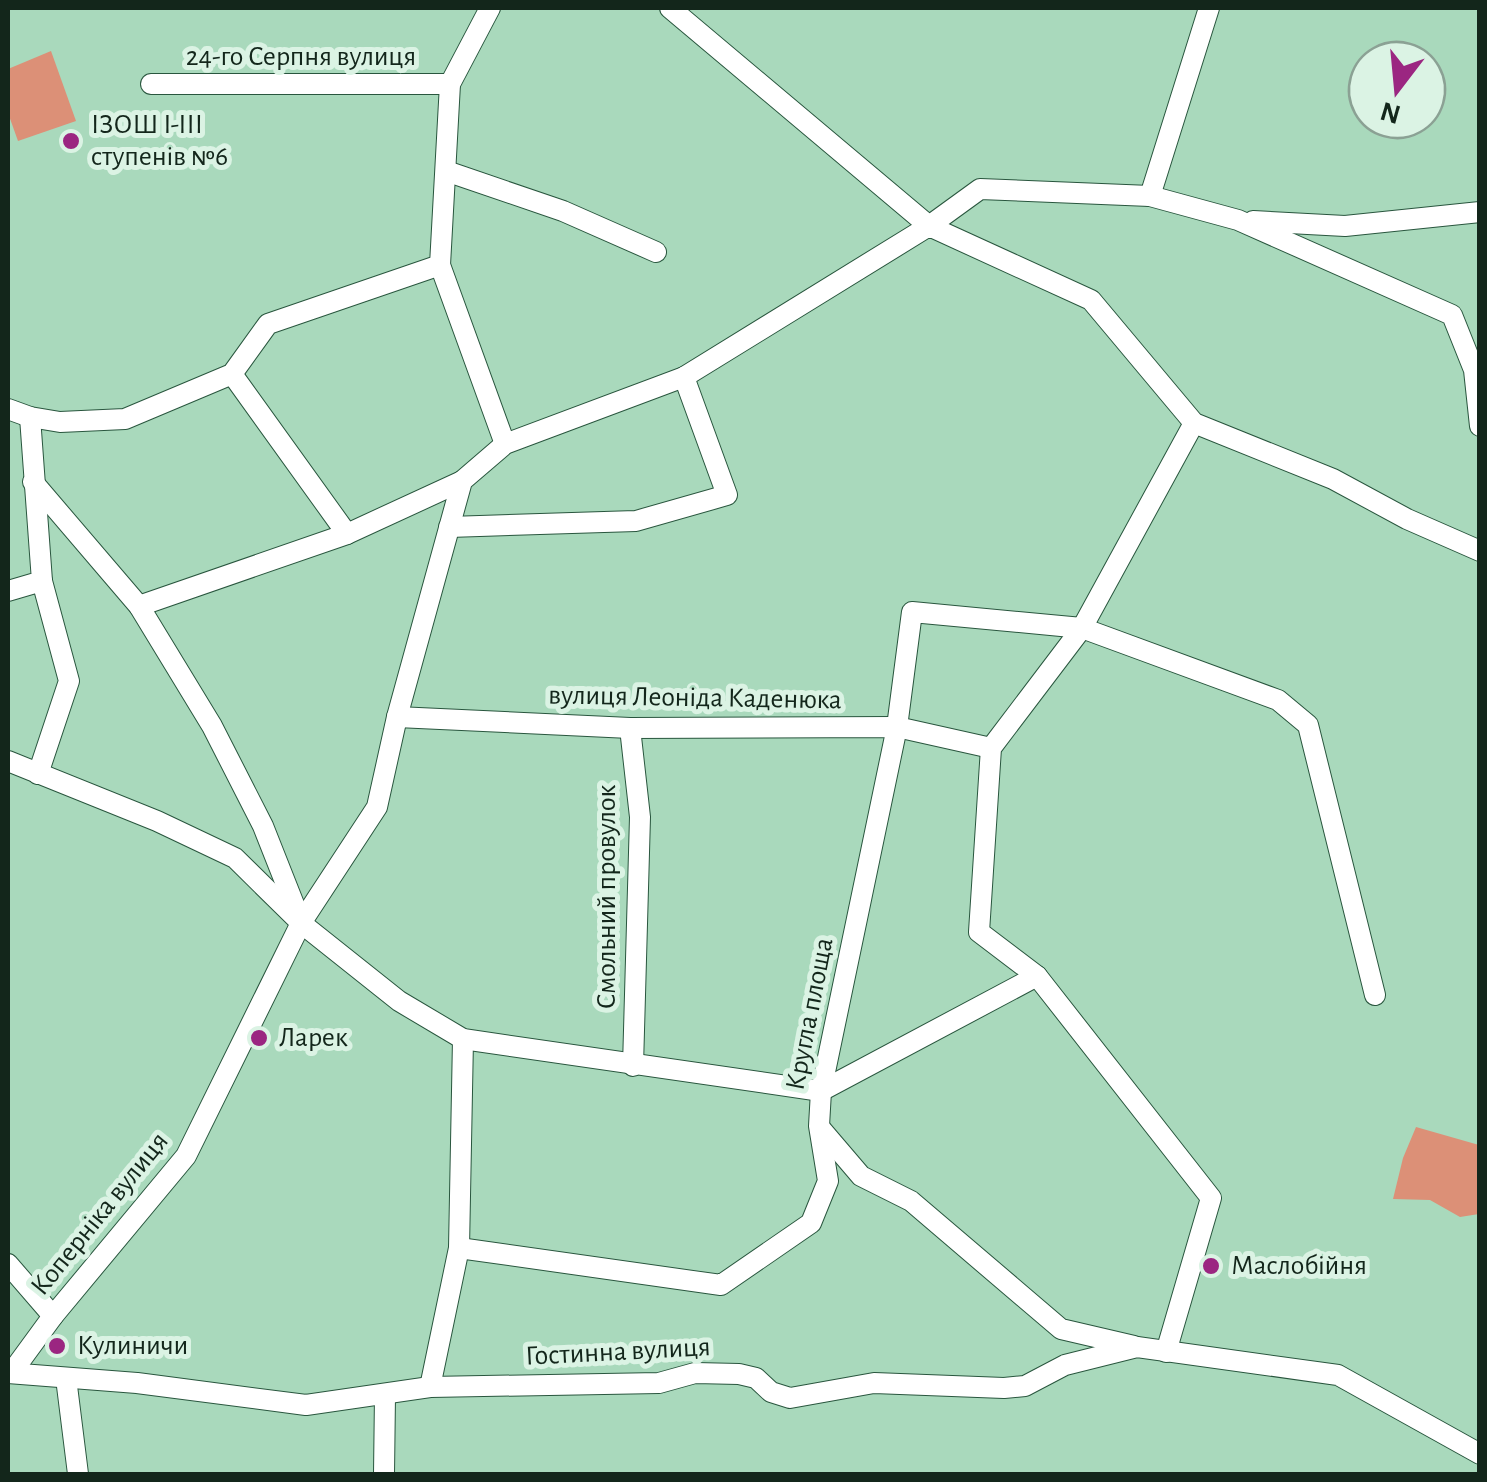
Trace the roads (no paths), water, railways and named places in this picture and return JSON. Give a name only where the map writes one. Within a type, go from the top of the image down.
[{"type":"street","points":[[490,8],[450,84],[440,264],[504,444]]},
{"type":"street","points":[[670,8],[929,226],[1091,300],[1194,424],[1333,479],[1406,519],[1480,551]]},
{"type":"street","points":[[1150,196],[1209,8]]},
{"type":"street","name":"24-го Серпня вулиця","points":[[152,84],[450,84]]},
{"type":"street","points":[[446,171],[563,211],[656,252]]},
{"type":"street","points":[[140,606],[347,534],[462,481],[504,444],[684,377],[929,226],[980,189],[1150,196],[1238,220],[1452,315],[1474,370],[1480,426]]},
{"type":"street","points":[[1238,220],[1345,226],[1480,212]]},
{"type":"street","points":[[8,409],[30,418],[60,422],[125,419],[232,374],[268,324],[440,264]]},
{"type":"street","points":[[232,374],[347,534]]},
{"type":"street","points":[[449,527],[636,520],[727,495],[684,377]]},
{"type":"street","points":[[30,418],[42,581],[69,682],[38,774]]},
{"type":"street","points":[[1166,1352],[1212,1198],[1037,976],[979,932],[991,748],[1082,628],[1194,424]]},
{"type":"street","points":[[301,924],[377,807],[397,717],[462,481]]},
{"type":"street","points":[[33,482],[140,606],[229,759],[263,826],[301,924]]},
{"type":"street","points":[[8,591],[42,581]]},
{"type":"street","name":"Кругла площа","points":[[459,1248],[720,1285],[811,1223],[828,1182],[819,1126],[821,1091],[897,727],[912,612],[1082,628]]},
{"type":"street","points":[[1082,628],[1278,700],[1308,725],[1375,995]]},
{"type":"street","name":"вулиця Леоніда Каденюка","points":[[397,717],[630,728],[897,727],[991,748]]},
{"type":"street","name":"Смольний провулок","points":[[630,728],[640,817],[633,1066]]},
{"type":"street","points":[[8,761],[234,858],[301,924],[399,1002],[462,1039],[821,1091],[1037,976]]},
{"type":"street","name":"Коперніка вулиця","points":[[10,1372],[186,1156],[301,924]]},
{"type":"street","points":[[430,1387],[459,1248],[462,1039]]},
{"type":"street","name":"Гостинна вулиця","points":[[819,1126],[861,1176],[911,1200],[1061,1329],[1166,1352],[1338,1375],[1480,1454]]},
{"type":"street","points":[[8,1264],[54,1316]]},
{"type":"street","name":"Гостинна вулиця","points":[[10,1372],[306,1404],[430,1387],[658,1383],[716,1372],[756,1378],[771,1392],[790,1398],[874,1384],[1025,1386],[1065,1365],[1137,1347]]},
{"type":"street","points":[[66,1378],[78,1474]]},
{"type":"street","points":[[384,1474],[386,1396]]},
{"type":"place","name":"ІЗОШ І-ІІІ ступенів №6","points":[[71,141]]},
{"type":"place","name":"Ларек","points":[[259,1038]]},
{"type":"place","name":"Маслобійня","points":[[1211,1266]]},
{"type":"place","name":"Кулиничи","points":[[57,1346]]}]
